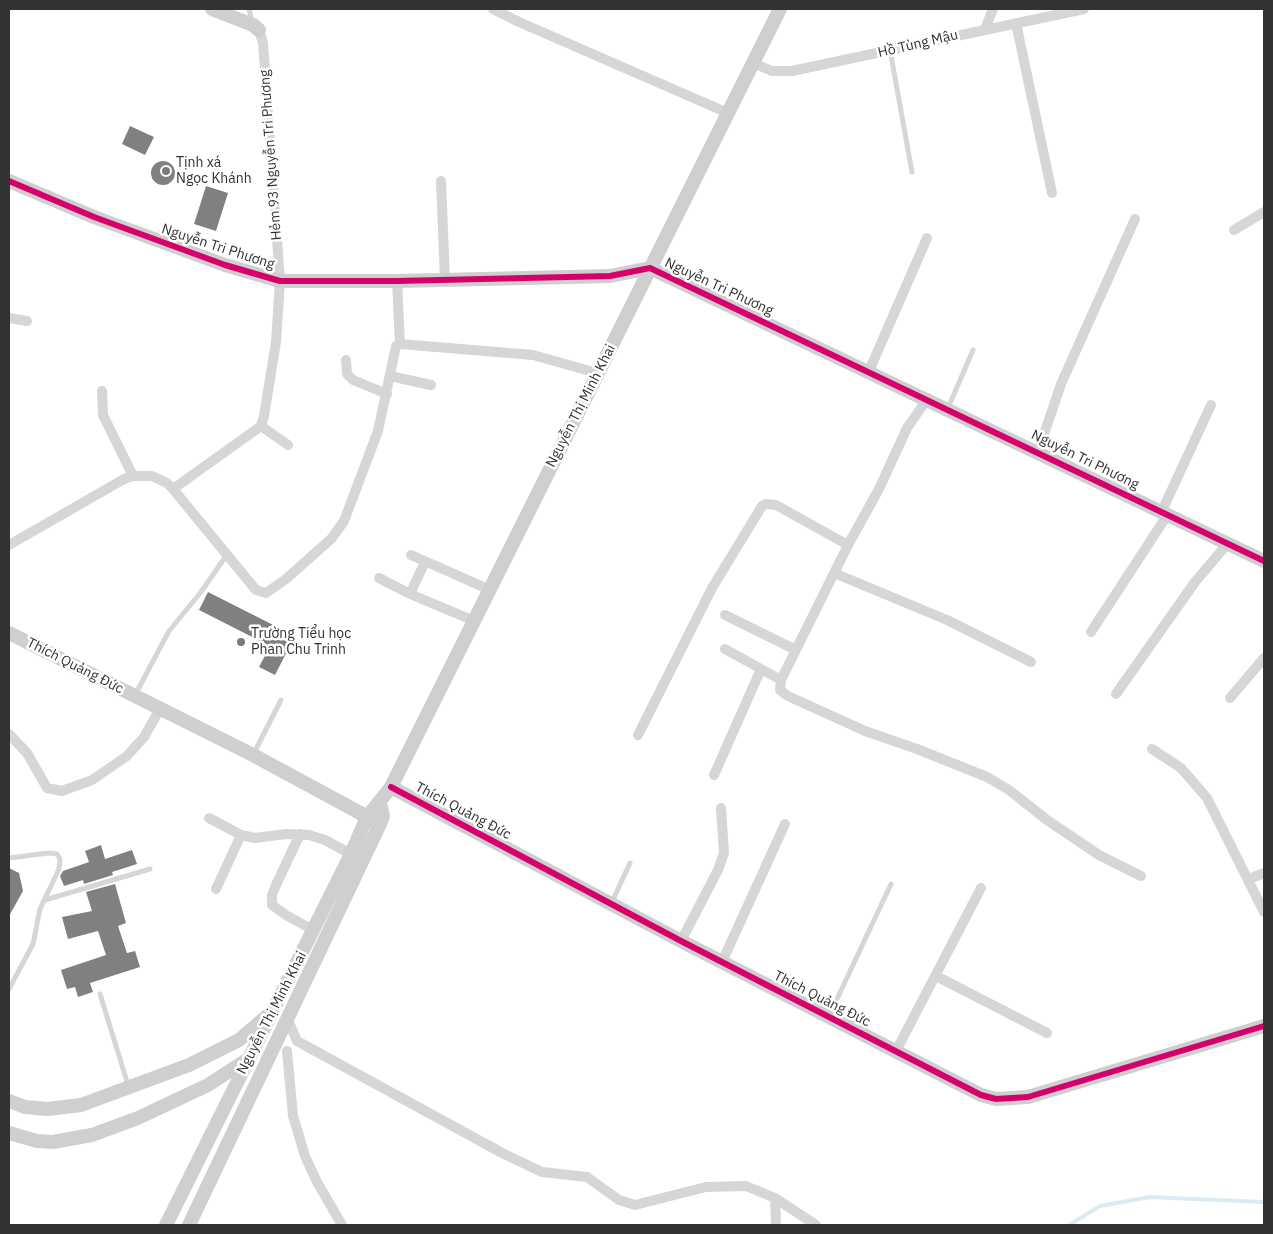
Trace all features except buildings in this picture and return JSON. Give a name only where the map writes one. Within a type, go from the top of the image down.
[{"type":"street","points":[[212,9],[256,27]]},
{"type":"street","points":[[494,9],[519,22],[728,113]]},
{"type":"street","name":"Nguyễn Thị Minh Khai","points":[[166,1225],[351,854],[367,817],[391,788],[472,620],[780,9]]},
{"type":"street","points":[[986,29],[993,9]]},
{"type":"street","name":"Hồ Tùng Mậu","points":[[753,63],[772,71],[782,72],[1084,9]]},
{"type":"street","points":[[1016,23],[1052,193]]},
{"type":"street","name":"Hẻm 93 Nguyễn Tri Phương","points":[[256,27],[263,43],[280,281],[276,342],[261,426]]},
{"type":"street","points":[[441,180],[445,280]]},
{"type":"street","name":"Nguyễn Tri Phương","points":[[9,181],[94,217],[215,262],[280,281],[397,281],[610,276],[650,268],[928,398],[1264,561]]},
{"type":"street","points":[[1234,230],[1264,212]]},
{"type":"street","points":[[1038,452],[1061,384],[1135,219]]},
{"type":"street","points":[[869,371],[927,238]]},
{"type":"street","points":[[397,281],[400,344]]},
{"type":"street","points":[[9,318],[26,321]]},
{"type":"street","points":[[9,545],[82,501],[133,476],[152,476],[167,483],[256,590],[266,593],[286,579],[332,538],[348,512],[378,431],[396,346],[400,344],[532,355],[597,373]]},
{"type":"street","points":[[346,360],[347,374],[353,380],[386,394]]},
{"type":"street","points":[[390,376],[431,385]]},
{"type":"street","points":[[102,391],[103,415],[133,476]]},
{"type":"street","points":[[928,398],[907,428],[879,489],[848,545],[781,680],[780,690],[788,696],[865,731],[917,749],[987,778],[1009,790],[1047,820],[1099,855],[1140,876]]},
{"type":"street","points":[[1091,632],[1165,513],[1211,405]]},
{"type":"street","points":[[173,490],[261,426],[288,445]]},
{"type":"street","points":[[638,734],[712,588],[762,506],[776,504],[848,545]]},
{"type":"street","points":[[1116,694],[1195,582],[1228,543]]},
{"type":"street","points":[[412,555],[488,589]]},
{"type":"street","points":[[410,594],[425,562]]},
{"type":"street","points":[[834,573],[947,620],[1031,662]]},
{"type":"street","points":[[379,578],[410,594],[472,620]]},
{"type":"street","points":[[725,615],[796,650]]},
{"type":"street","name":"Thích Quảng Đức","points":[[9,633],[253,755],[380,824]]},
{"type":"street","points":[[725,649],[781,680]]},
{"type":"street","points":[[1230,698],[1264,658]]},
{"type":"street","points":[[714,775],[760,668]]},
{"type":"street","points":[[9,734],[27,753],[47,788],[62,791],[92,780],[127,756],[144,737],[160,709]]},
{"type":"street","points":[[1152,749],[1181,768],[1207,798],[1264,912]]},
{"type":"street","name":"Thích Quảng Đức","points":[[391,788],[681,941],[981,1095],[996,1099],[1028,1097],[1264,1026]]},
{"type":"street","name":"Nguyễn Thị Minh Khai","points":[[189,1225],[380,824],[383,816],[380,803]]},
{"type":"street","points":[[681,941],[718,870],[724,853],[721,808]]},
{"type":"street","points":[[209,818],[241,835],[255,838],[300,834],[325,840],[351,854]]},
{"type":"street","points":[[722,962],[785,824]]},
{"type":"street","points":[[300,834],[272,895],[272,905],[313,930]]},
{"type":"street","points":[[216,888],[241,835]]},
{"type":"street","points":[[1249,879],[1264,873]]},
{"type":"street","points":[[896,1051],[981,888]]},
{"type":"street","points":[[936,976],[1047,1033]]},
{"type":"street","points":[[9,1101],[25,1107],[47,1110],[81,1105],[189,1065],[239,1040],[273,1011],[287,1018],[296,1041],[504,1154],[542,1172],[588,1176],[627,1204],[644,1205],[706,1187],[725,1185],[746,1186],[775,1198],[816,1225]]},
{"type":"street","points":[[9,1133],[37,1141],[53,1142],[92,1135],[138,1118],[208,1085],[249,1058],[266,1065],[287,1051],[296,1041]]},
{"type":"street","points":[[287,1051],[293,1116],[305,1156],[317,1182],[342,1225]]},
{"type":"street","points":[[208,1085],[214,1087],[219,1092],[222,1101],[222,1113]]},
{"type":"street","points":[[775,1198],[776,1225]]},
{"type":"lane","points":[[249,9],[256,27]]},
{"type":"lane","points":[[890,50],[912,172]]},
{"type":"lane","points":[[948,408],[973,350]]},
{"type":"lane","points":[[135,696],[169,631],[201,592],[226,556]]},
{"type":"lane","points":[[253,755],[281,700]]},
{"type":"lane","points":[[9,858],[50,853],[57,854],[60,859],[59,869],[37,918],[33,944],[9,989]]},
{"type":"lane","points":[[611,904],[630,863]]},
{"type":"lane","points":[[45,900],[150,869]]},
{"type":"lane","points":[[829,1017],[892,884]]},
{"type":"lane","points":[[100,994],[129,1088]]},
{"type":"waterway","points":[[1069,1225],[1100,1206],[1150,1197],[1264,1202]]},
{"type":"cycle path","points":[[9,181],[94,217],[225,265],[280,281],[397,281],[610,276],[650,268],[1264,561]]},
{"type":"cycle path","points":[[391,787],[681,941],[981,1095],[996,1099],[1028,1097],[1264,1026]]},
{"type":"place","name":"Tịnh xá Ngọc Khánh","points":[[166,171]]},
{"type":"place","name":"Trường Tiểu học Phan Chu Trinh","points":[[241,642]]}]
